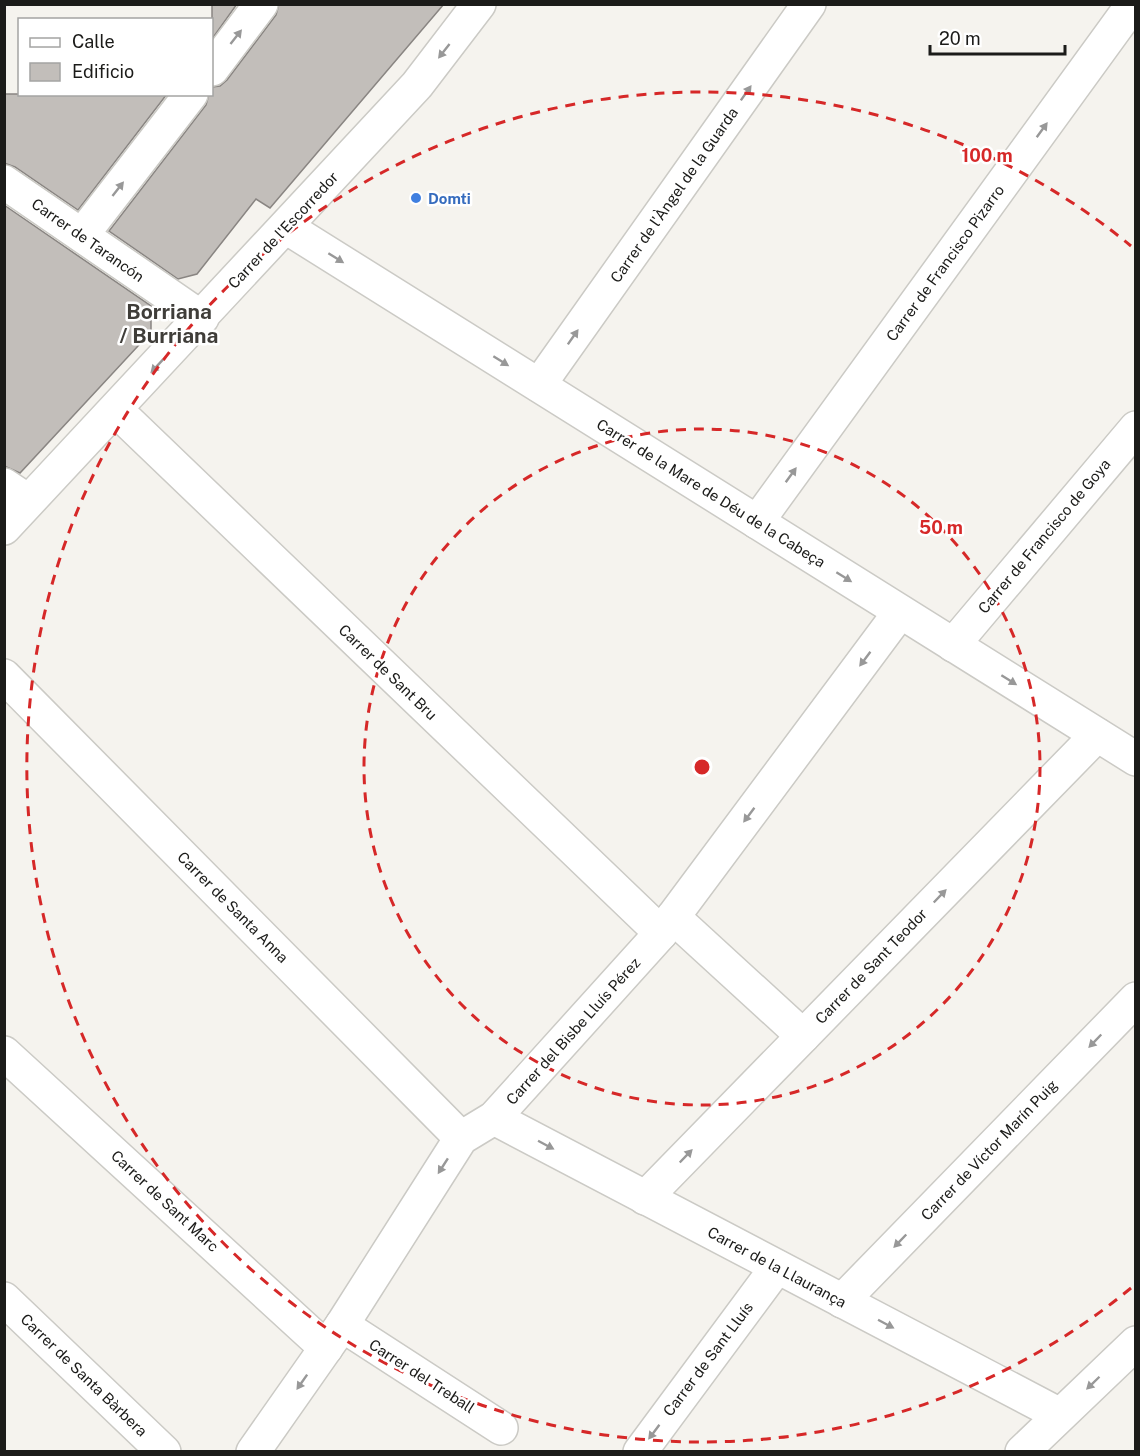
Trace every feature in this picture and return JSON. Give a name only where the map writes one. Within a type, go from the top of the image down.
[{"type":"street","points":[[213,68],[261,4]]},
{"type":"street","name":"Carrer de l'Escorredor","points":[[4,528],[16,493],[116,410],[417,85],[479,4]]},
{"type":"street","name":"Carrer de l'Àngel de la Guarda","points":[[539,385],[809,4]]},
{"type":"street","name":"Carrer de Francisco Pizarro","points":[[757,522],[1133,4]]},
{"type":"street","points":[[82,235],[189,96]]},
{"type":"street","name":"Carrer de Tarancón","points":[[4,182],[202,318]]},
{"type":"street","name":"Carrer de la Mare de Déu de la Cabeça","points":[[286,227],[1136,759]]},
{"type":"street","name":"Carrer de Sant Bru","points":[[116,410],[667,925],[803,1036]]},
{"type":"street","name":"Carrer de Francisco de Goya","points":[[953,645],[1136,428]]},
{"type":"street","name":"Carrer del Bisbe Lluís Pérez","points":[[253,1452],[334,1336],[461,1138],[494,1118],[667,925],[900,612]]},
{"type":"street","name":"Carrer de Santa Anna","points":[[4,676],[461,1138]]},
{"type":"street","name":"Carrer de Sant Teodor","points":[[645,1198],[1097,735]]},
{"type":"street","name":"Carrer de Víctor Marín Puig","points":[[842,1301],[1136,999]]},
{"type":"street","name":"Carrer de Sant Marc","points":[[4,1053],[334,1336]]},
{"type":"street","name":"Carrer de la Llaurança","points":[[494,1118],[1060,1415]]},
{"type":"street","name":"Carrer de Sant Lluís","points":[[640,1452],[777,1267]]},
{"type":"street","name":"Carrer de Santa Bàrbera","points":[[4,1299],[165,1452]]},
{"type":"street","name":"Carrer del Treball","points":[[334,1336],[501,1428]]},
{"type":"street","points":[[1022,1452],[1136,1343]]},
{"type":"building","points":[[212,4],[237,4],[213,38]]},
{"type":"building","points":[[279,4],[444,4],[270,208],[256,199],[197,274],[178,279],[109,231],[206,105],[208,96],[213,96],[213,87],[220,86],[227,80],[276,15]]},
{"type":"building","points":[[4,94],[18,94],[18,96],[165,96],[78,210],[15,167],[4,163]]},
{"type":"building","points":[[4,205],[151,306],[151,332],[20,473],[4,466]]},
{"type":"place","name":"Domti","points":[[416,198]]},
{"type":"district","name":"Borriana / Burriana","points":[[169,323]]}]
